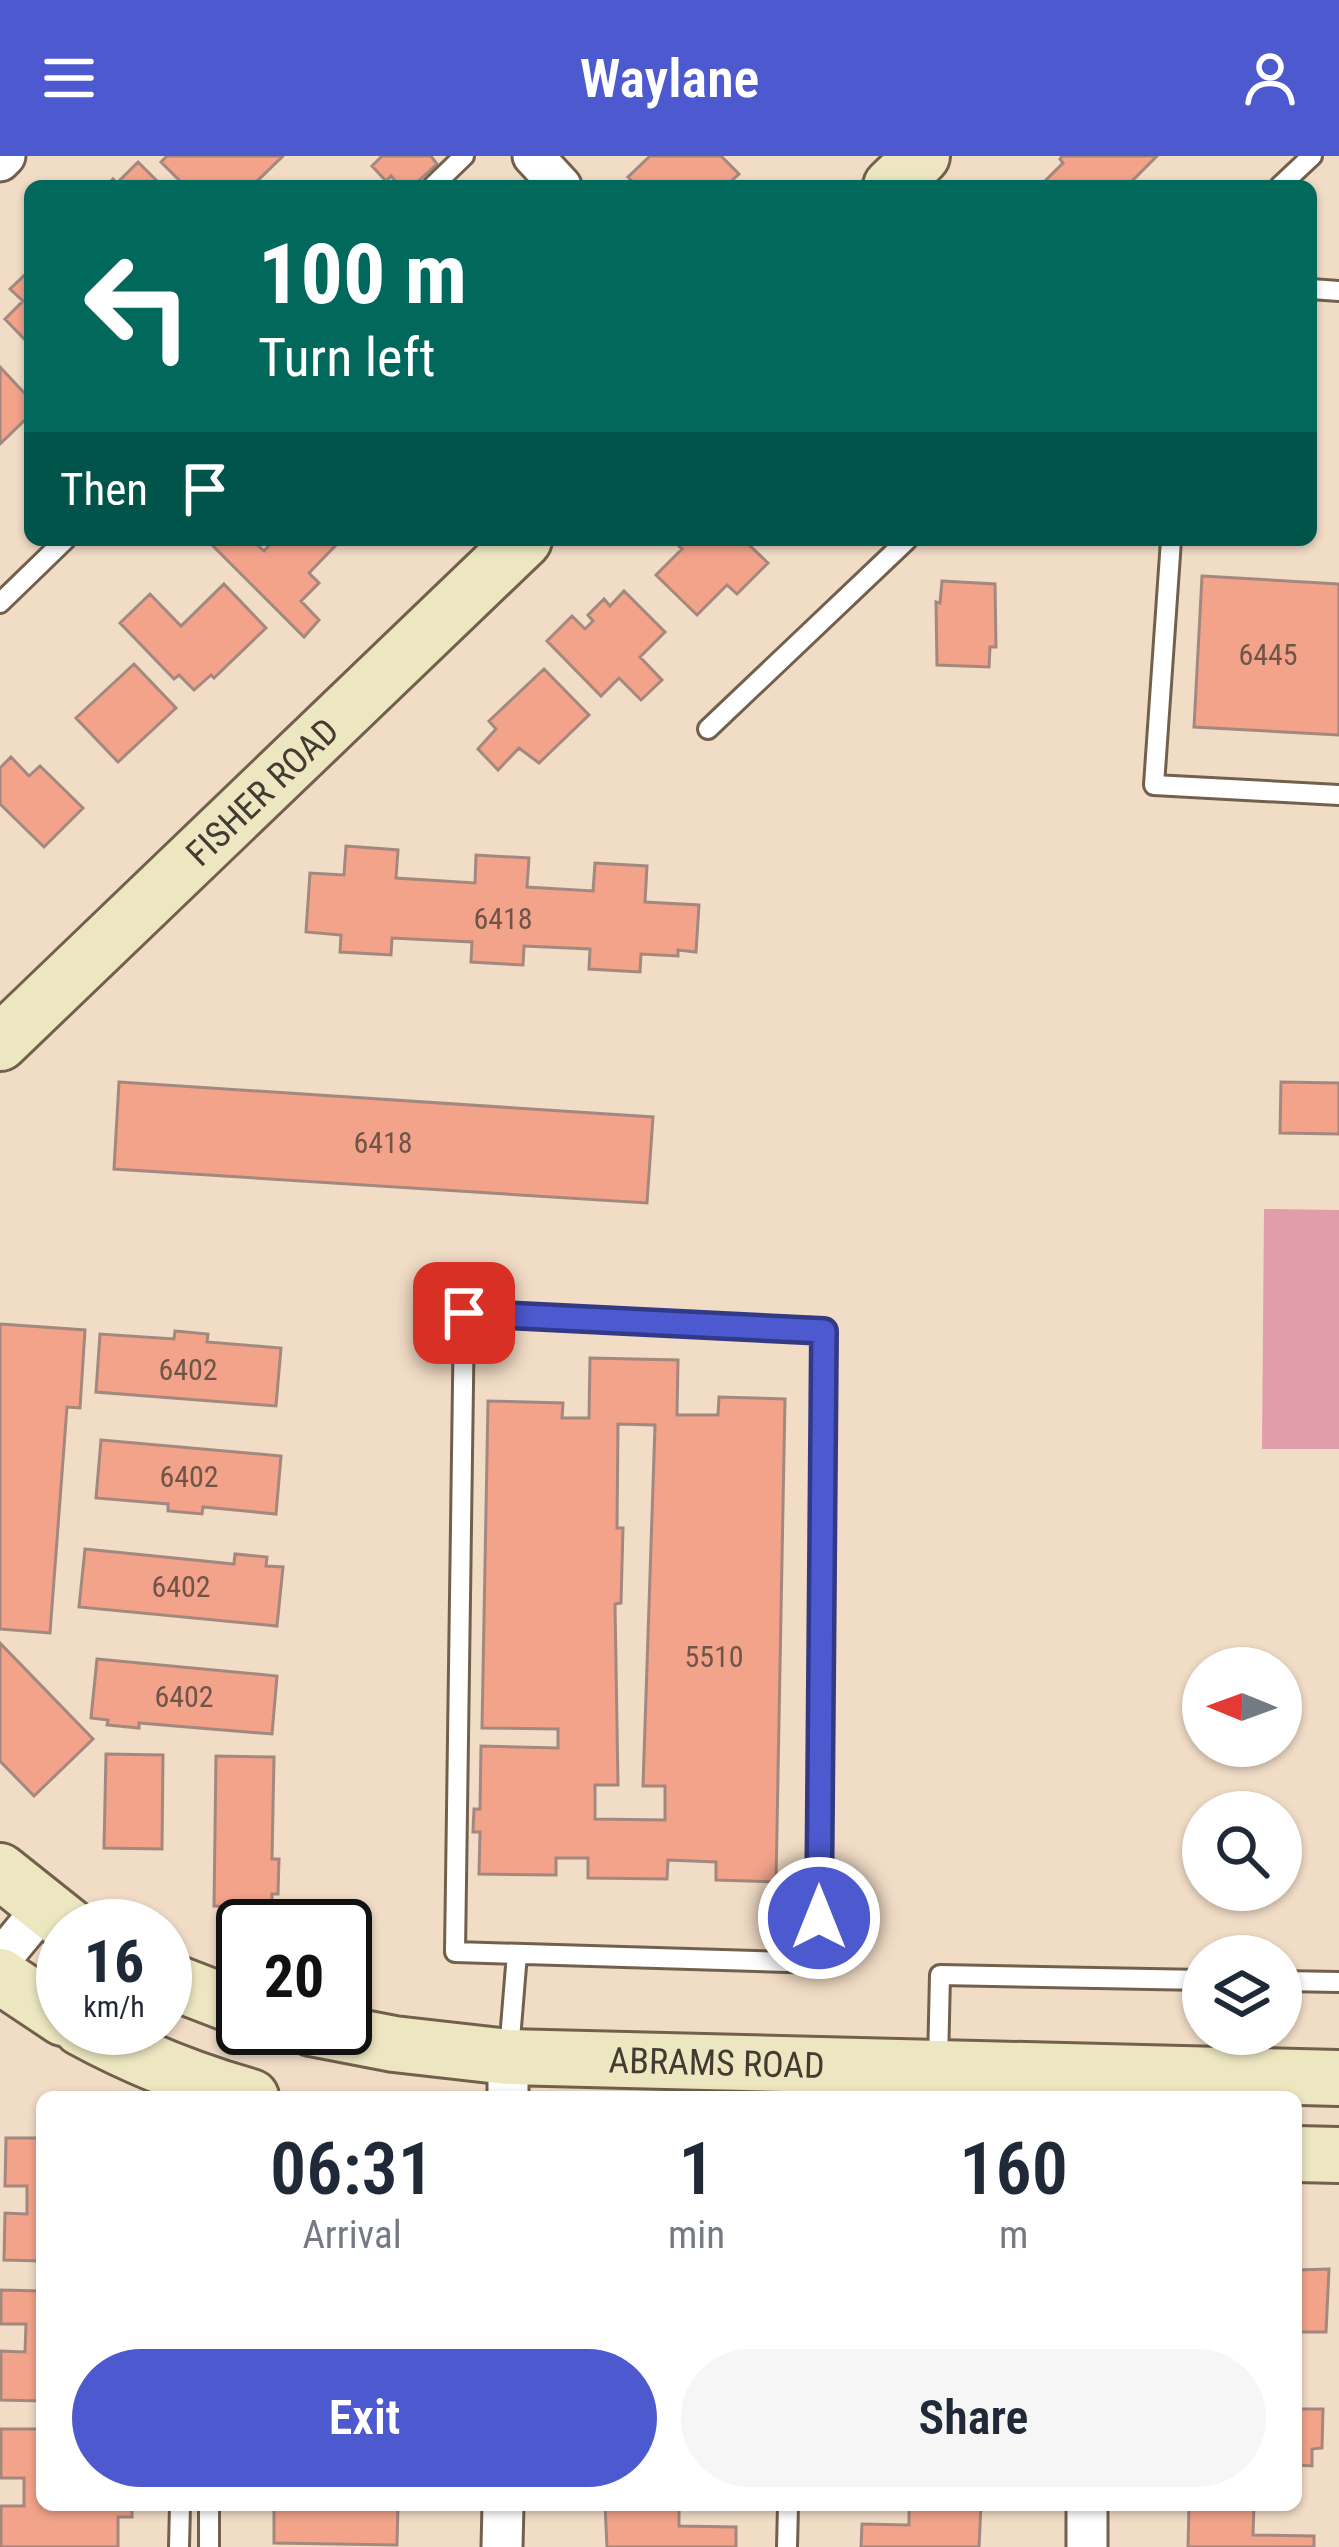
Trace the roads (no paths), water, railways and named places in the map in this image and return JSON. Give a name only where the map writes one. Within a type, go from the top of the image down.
[{"type":"main road","points":[[897,180],[922,156]]},
{"type":"main road","name":"FISHER ROAD","points":[[0,1042],[518,546]]},
{"type":"main road","points":[[0,1871],[36,1901]]},
{"type":"main road","points":[[0,1976],[36,2000]]},
{"type":"main road","name":"ABRAMS ROAD","points":[[372,2040],[508,2077],[938,2068],[1092,2084],[1339,2078]]},
{"type":"main road","points":[[131,2055],[218,2091]]},
{"type":"main road","points":[[227,2091],[246,2055]]},
{"type":"main road","points":[[1302,2154],[1339,2155]]},
{"type":"street","points":[[533,156],[555,180]]},
{"type":"street","points":[[0,1960],[36,1932]]},
{"type":"street","points":[[502,2547],[503,2511]]},
{"type":"street","points":[[1087,2511],[1087,2547]]},
{"type":"lane","points":[[439,180],[464,156]]},
{"type":"lane","points":[[1286,180],[1312,156]]},
{"type":"lane","points":[[0,603],[59,546]]},
{"type":"lane","points":[[708,730],[902,546]]},
{"type":"lane","points":[[1171,546],[1154,785],[1339,795]]},
{"type":"lane","points":[[464,1313],[824,1331],[819,1963],[517,1954],[454,1952],[464,1313]]},
{"type":"lane","points":[[508,2077],[517,1954]]},
{"type":"lane","points":[[938,2068],[940,1975],[1182,1980]]},
{"type":"lane","points":[[1302,1981],[1339,1982]]},
{"type":"lane","points":[[179,2547],[180,2511]]},
{"type":"lane","points":[[209,2511],[209,2547]]},
{"type":"lane","points":[[787,2547],[788,2511]]}]
